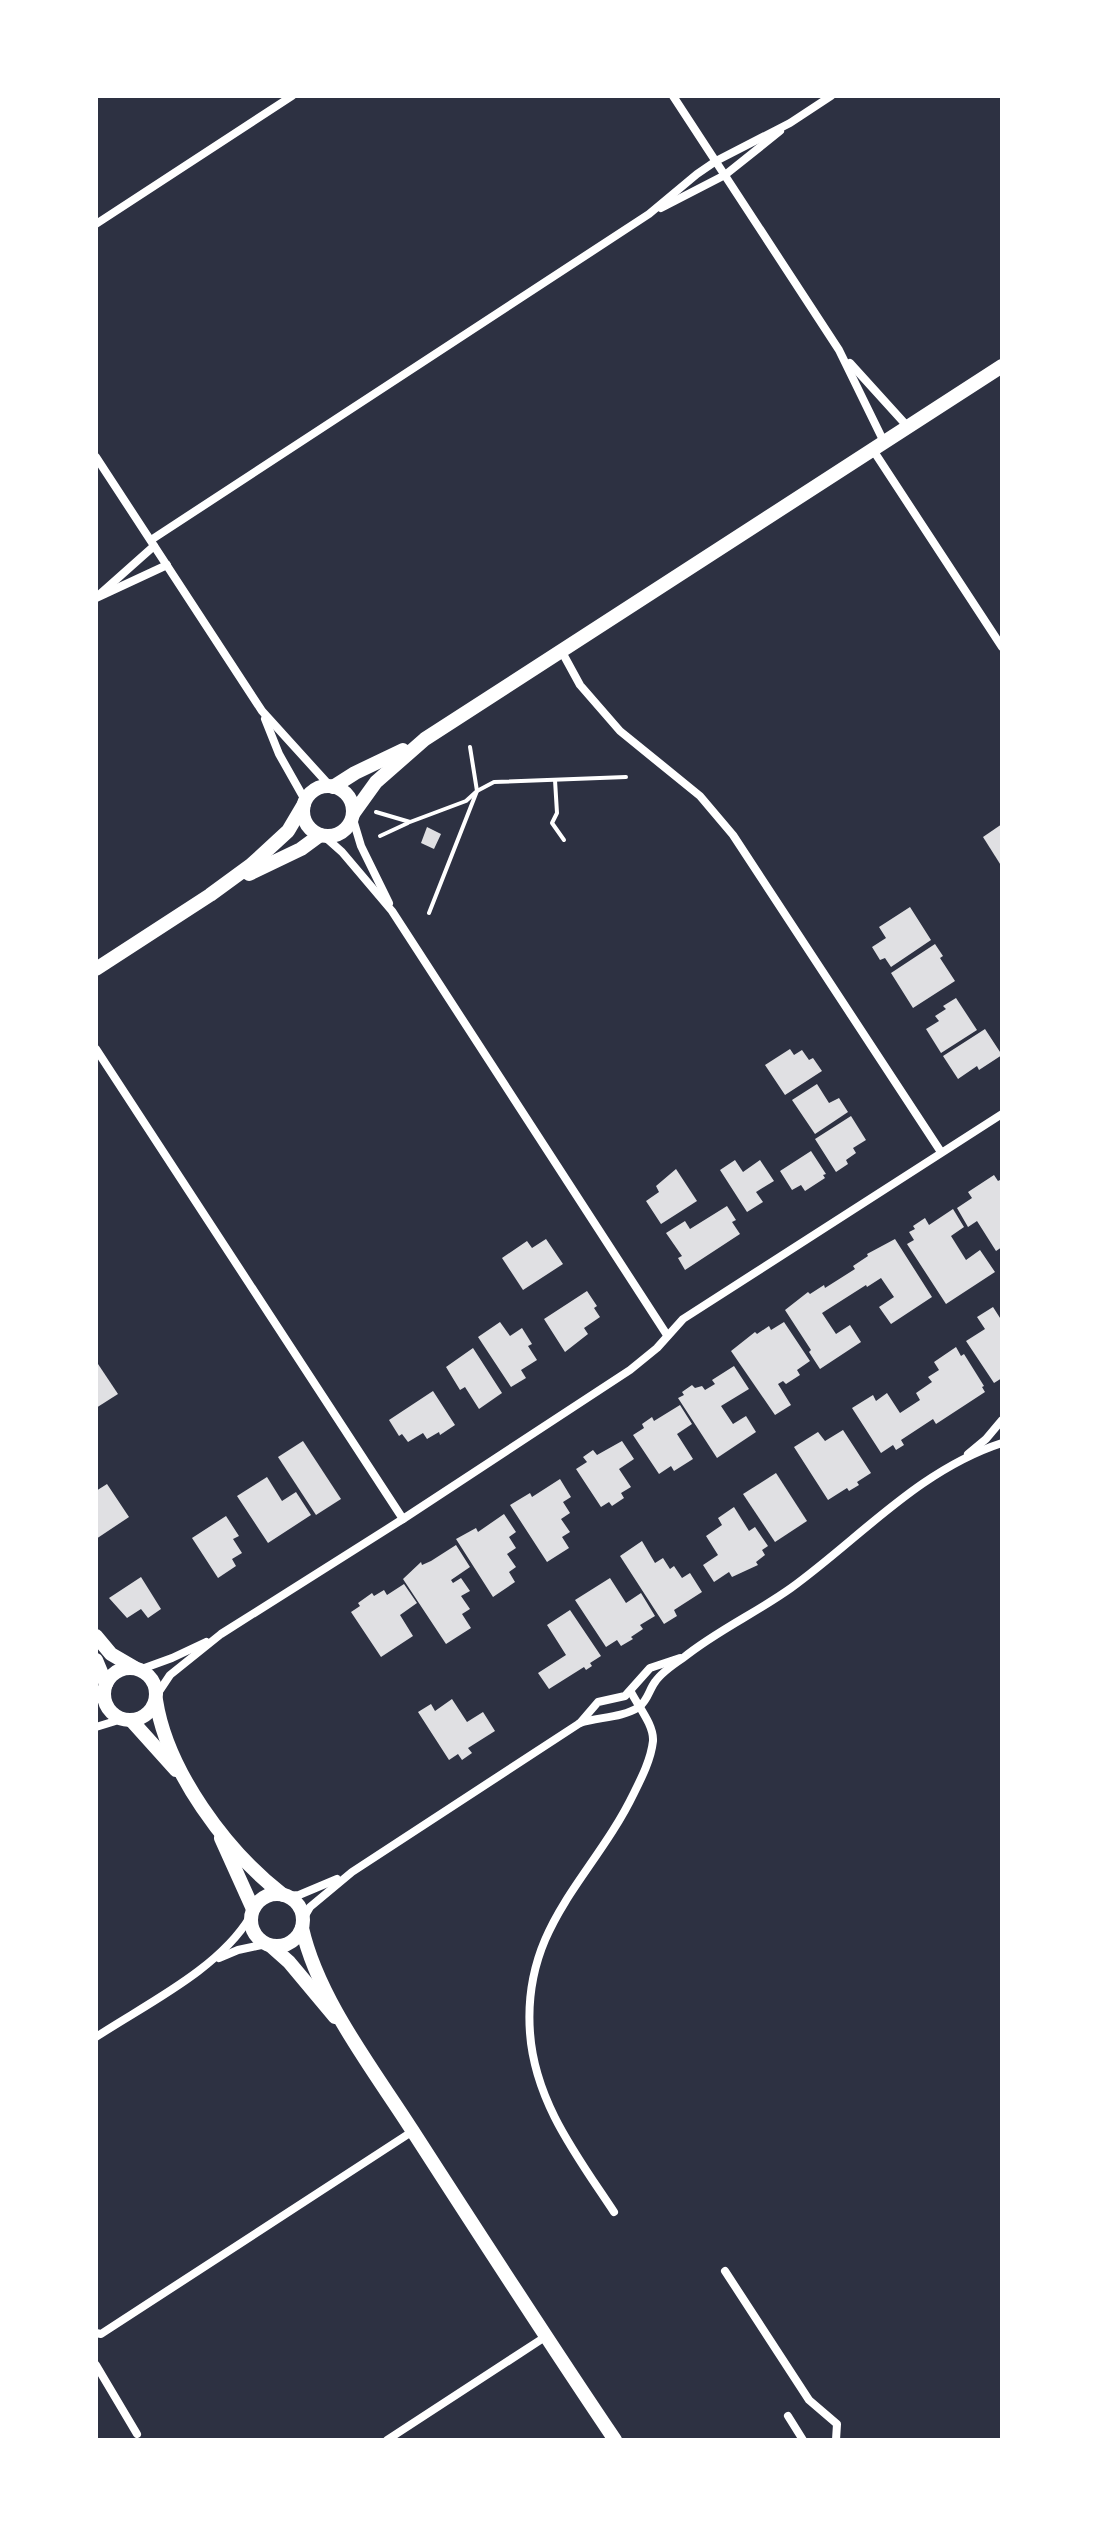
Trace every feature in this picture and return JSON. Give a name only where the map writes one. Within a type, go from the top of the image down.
[{"type":"street","points":[[96,224],[292,96]]},
{"type":"street","points":[[673,96],[839,350],[908,427]]},
{"type":"street","points":[[96,598],[152,543],[649,214],[716,161],[790,123],[831,96]]},
{"type":"street","points":[[649,214],[725,175],[790,123]]},
{"type":"street","points":[[839,350],[879,446],[1002,647]]},
{"type":"street","points":[[332,787],[425,739],[1002,366]]},
{"type":"street","points":[[96,457],[262,711],[332,787]]},
{"type":"street","points":[[96,598],[167,565]]},
{"type":"street","points":[[562,652],[580,685],[601,711],[636,746],[700,796],[733,835],[941,1152]]},
{"type":"street","points":[[262,711],[279,754],[304,802],[303,812],[308,826],[342,852],[392,911],[667,1335]]},
{"type":"street","points":[[210,895],[322,836],[345,830],[376,782],[425,739]]},
{"type":"street","points":[[96,969],[210,895],[264,854],[288,831],[304,802],[316,789],[340,789],[350,800],[361,846],[392,911]]},
{"type":"street","points":[[96,1049],[403,1519]]},
{"type":"street","points":[[102,1692],[121,1670],[137,1669],[172,1658],[221,1634],[403,1519],[630,1370],[697,1309],[1002,1114]]},
{"type":"street","points":[[580,1723],[619,1715],[639,1707],[655,1682],[684,1656],[790,1589],[895,1503],[958,1462],[986,1439],[1002,1420]]},
{"type":"street","points":[[958,1462],[1002,1443]]},
{"type":"street","points":[[96,1727],[147,1714],[170,1675],[221,1634]]},
{"type":"street","points":[[96,1636],[111,1654],[152,1680],[160,1726],[187,1782],[216,1826],[253,1868],[297,1904],[313,1965],[351,2035],[615,2440]]},
{"type":"street","points":[[96,2037],[211,1962],[238,1950],[285,1946],[293,1942],[310,1907],[352,1872],[580,1723],[598,1702],[631,1692],[650,1668],[684,1656]]},
{"type":"street","points":[[96,1660],[102,1692],[109,1709],[126,1720],[187,1782]]},
{"type":"street","points":[[614,2212],[561,2132],[547,2105],[529,2032],[538,1956],[553,1921],[576,1882],[624,1815],[650,1756],[653,1739],[650,1727],[631,1692]]},
{"type":"street","points":[[216,1826],[251,1913],[254,1935],[289,1962],[351,2035]]},
{"type":"street","points":[[211,1962],[240,1934],[251,1913],[265,1897],[308,1892],[352,1872]]},
{"type":"street","points":[[96,2333],[101,2334],[413,2131]]},
{"type":"street","points":[[725,2271],[809,2400],[837,2424],[836,2440]]},
{"type":"street","points":[[387,2440],[545,2337]]},
{"type":"street","points":[[96,2365],[137,2434]]},
{"type":"street","points":[[788,2416],[803,2440]]},
{"type":"path","points":[[429,913],[477,791],[470,747]]},
{"type":"path","points":[[380,836],[466,801],[494,782],[626,777]]},
{"type":"path","points":[[555,780],[557,813],[552,823],[564,840]]},
{"type":"path","points":[[372,811],[410,822]]},
{"type":"building","points":[[1002,824],[1002,867],[983,837]]},
{"type":"building","points":[[427,827],[441,834],[434,849],[421,843]]},
{"type":"building","points":[[910,907],[931,940],[891,967],[885,958],[880,960],[872,947],[886,938],[879,927]]},
{"type":"building","points":[[935,944],[955,981],[913,1008],[891,973]]},
{"type":"building","points":[[956,998],[977,1030],[941,1053],[926,1029],[939,1021],[935,1016],[946,1009],[943,1006]]},
{"type":"building","points":[[985,1029],[1002,1055],[958,1079],[943,1056]]},
{"type":"building","points":[[790,1049],[794,1055],[802,1050],[809,1060],[813,1058],[822,1071],[785,1095],[765,1065]]},
{"type":"building","points":[[817,1084],[829,1103],[839,1098],[848,1112],[815,1134],[792,1100]]},
{"type":"building","points":[[851,1116],[866,1140],[853,1148],[856,1153],[846,1160],[848,1164],[836,1172],[815,1139]]},
{"type":"building","points":[[811,1151],[826,1174],[823,1175],[825,1178],[805,1191],[801,1185],[792,1190],[780,1171]]},
{"type":"building","points":[[735,1160],[743,1172],[760,1160],[774,1181],[756,1192],[763,1202],[747,1212],[720,1170]]},
{"type":"building","points":[[676,1169],[697,1201],[661,1224],[646,1201],[659,1192],[656,1186]]},
{"type":"building","points":[[994,1175],[998,1181],[1002,1179],[1002,1247],[996,1251],[977,1221],[968,1227],[957,1208],[972,1198],[968,1192]]},
{"type":"building","points":[[727,1206],[740,1234],[685,1270],[678,1258],[682,1256],[666,1233],[685,1221],[690,1229]]},
{"type":"building","points":[[953,1209],[964,1227],[951,1236],[966,1260],[980,1250],[995,1272],[946,1304],[907,1244],[914,1240],[909,1232],[915,1229],[913,1226],[925,1218],[929,1225]]},
{"type":"building","points":[[546,1239],[563,1264],[523,1290],[502,1258],[527,1241],[532,1248]]},
{"type":"building","points":[[895,1239],[932,1297],[891,1324],[879,1307],[894,1297],[881,1278],[822,1313],[836,1334],[850,1325],[861,1342],[820,1369],[785,1310],[808,1292],[810,1294],[824,1285],[825,1288],[855,1269],[853,1266],[867,1254]]},
{"type":"building","points":[[587,1291],[600,1317],[584,1328],[588,1334],[565,1352],[544,1319]]},
{"type":"building","points":[[993,1307],[1002,1321],[1002,1378],[994,1383],[966,1341],[985,1329],[977,1317]]},
{"type":"building","points":[[500,1322],[510,1336],[522,1328],[537,1360],[521,1370],[526,1378],[511,1387],[478,1337]]},
{"type":"building","points":[[784,1322],[810,1361],[797,1370],[800,1375],[786,1384],[783,1381],[778,1384],[791,1405],[775,1415],[731,1351],[755,1332],[757,1334],[769,1326],[771,1330]]},
{"type":"building","points":[[956,1347],[961,1356],[964,1354],[985,1392],[936,1424],[933,1419],[901,1440],[904,1445],[896,1450],[893,1445],[881,1453],[852,1408],[873,1395],[876,1401],[887,1393],[900,1413],[920,1400],[916,1393],[932,1382],[928,1377],[939,1370],[934,1362]]},
{"type":"building","points":[[473,1348],[502,1393],[479,1409],[465,1387],[460,1390],[446,1367]]},
{"type":"building","points":[[96,1361],[118,1394],[96,1408]]},
{"type":"building","points":[[734,1366],[749,1389],[721,1406],[733,1424],[746,1416],[756,1432],[717,1458],[678,1398],[692,1385],[695,1388],[702,1386],[705,1390],[715,1384],[712,1380]]},
{"type":"building","points":[[433,1391],[455,1425],[440,1435],[439,1432],[427,1439],[423,1433],[408,1442],[402,1434],[399,1436],[389,1420]]},
{"type":"building","points":[[680,1405],[692,1424],[677,1434],[693,1459],[674,1471],[671,1466],[659,1474],[633,1435],[644,1428],[642,1424],[652,1417],[654,1421]]},
{"type":"building","points":[[843,1430],[871,1473],[857,1482],[859,1485],[849,1491],[847,1488],[828,1500],[794,1447],[818,1432],[825,1441]]},
{"type":"building","points":[[303,1441],[341,1499],[316,1515],[278,1457]]},
{"type":"building","points":[[622,1441],[634,1459],[619,1469],[631,1487],[621,1493],[624,1498],[612,1506],[609,1502],[601,1507],[576,1469],[587,1462],[583,1457],[593,1450],[597,1455]]},
{"type":"building","points":[[776,1473],[807,1521],[775,1542],[743,1494]]},
{"type":"building","points":[[267,1477],[282,1501],[296,1492],[311,1515],[268,1543],[237,1496]]},
{"type":"building","points":[[560,1479],[571,1497],[563,1502],[570,1513],[561,1519],[570,1532],[562,1537],[569,1548],[547,1562],[510,1505],[530,1493],[532,1497]]},
{"type":"building","points":[[107,1484],[129,1517],[96,1539],[96,1491]]},
{"type":"building","points":[[734,1507],[749,1531],[755,1527],[768,1546],[762,1550],[765,1555],[756,1562],[758,1565],[732,1577],[729,1572],[714,1582],[703,1565],[718,1555],[706,1536],[722,1525],[718,1518]]},
{"type":"building","points":[[504,1514],[516,1532],[509,1537],[516,1548],[507,1554],[516,1567],[509,1572],[515,1582],[493,1597],[456,1539],[476,1528],[478,1532]]},
{"type":"building","points":[[226,1516],[239,1536],[233,1539],[242,1553],[232,1559],[236,1566],[218,1578],[192,1538]]},
{"type":"building","points":[[642,1541],[655,1563],[663,1558],[670,1569],[674,1566],[682,1578],[690,1573],[702,1592],[674,1610],[677,1616],[664,1624],[620,1556]]},
{"type":"building","points":[[456,1545],[470,1567],[451,1580],[453,1583],[461,1578],[470,1591],[461,1596],[470,1609],[462,1614],[471,1628],[446,1644],[403,1579],[421,1562],[422,1565],[431,1561]]},
{"type":"building","points":[[141,1577],[161,1609],[148,1618],[141,1609],[127,1618],[109,1598]]},
{"type":"building","points":[[610,1578],[626,1603],[641,1593],[655,1616],[640,1625],[643,1629],[631,1637],[633,1639],[621,1646],[617,1640],[606,1647],[575,1600]]},
{"type":"building","points":[[404,1584],[417,1603],[400,1615],[413,1636],[381,1657],[351,1612],[372,1593],[374,1596],[384,1590],[387,1595]]},
{"type":"building","points":[[570,1610],[601,1656],[586,1670],[584,1667],[549,1689],[538,1673],[566,1655],[547,1625]]},
{"type":"building","points":[[452,1699],[467,1722],[483,1712],[495,1731],[468,1748],[472,1753],[462,1760],[458,1754],[449,1760],[418,1712],[431,1704],[435,1711]]}]
